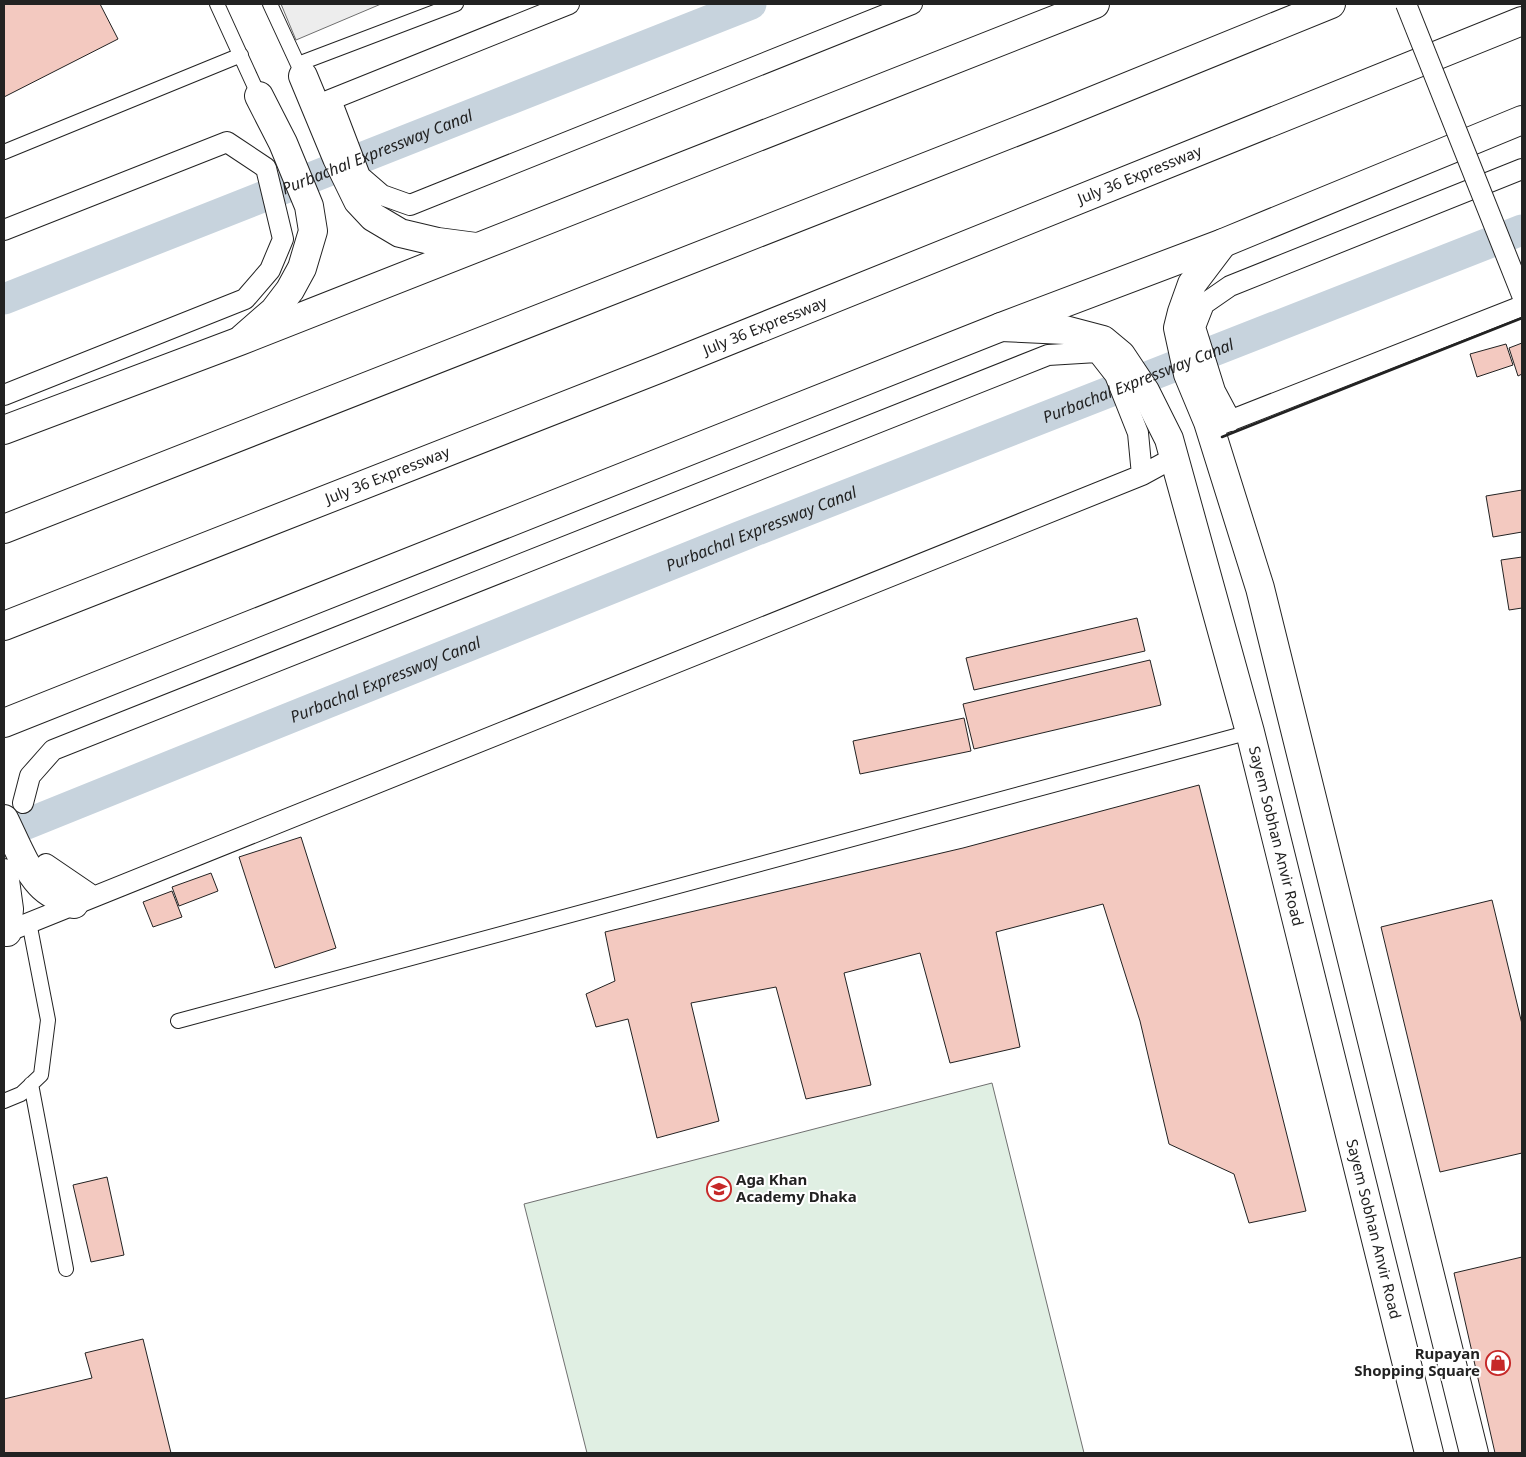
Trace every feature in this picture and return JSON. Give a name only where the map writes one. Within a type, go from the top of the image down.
[{"type":"main road","points":[[4,430],[240,341],[1095,4]]},
{"type":"main road","points":[[4,528],[1053,117],[1331,4]]},
{"type":"main road","name":"July 36 Expressway","points":[[4,626],[661,368],[1522,21]]},
{"type":"main road","points":[[300,70],[323,103],[337,158],[358,201],[373,217],[400,233],[438,242],[476,247]]},
{"type":"main road","points":[[240,341],[274,311],[290,290],[302,268],[313,231],[309,206],[283,143],[259,96]]},
{"type":"main road","points":[[4,736],[14,719],[1001,327],[1223,243],[1522,120]]},
{"type":"main road","points":[[1223,243],[1192,284],[1182,312],[1186,328],[1188,374],[1216,424],[1260,588],[1474,1453]]},
{"type":"main road","name":"Sayem Sobhan Anvir Road","points":[[1001,327],[1065,330],[1103,340],[1109,353],[1145,391],[1172,448],[1250,732],[1428,1453]]},
{"type":"main road","points":[[13,811],[27,864],[40,884],[74,899]]},
{"type":"main road","points":[[4,873],[12,924]]},
{"type":"street","points":[[569,4],[323,103],[360,176],[382,195],[410,205],[912,4]]},
{"type":"street","points":[[1406,4],[1522,295]]},
{"type":"street","points":[[4,230],[227,142],[266,168],[283,239],[270,270],[245,299],[4,394]]},
{"type":"street","points":[[1522,168],[1230,286],[1204,304],[1186,328],[1215,391],[1216,424],[1522,306]]},
{"type":"street","points":[[1462,330],[1522,302]]},
{"type":"street","points":[[13,811],[30,776],[54,750],[1048,355],[1109,353],[1115,375],[1138,433],[1142,475]]},
{"type":"street","points":[[12,924],[1142,475],[1172,448]]},
{"type":"street","points":[[46,864],[74,899]]},
{"type":"lane","points":[[217,4],[259,96]]},
{"type":"lane","points":[[270,4],[300,70],[456,4]]},
{"type":"lane","points":[[4,152],[240,55]]},
{"type":"lane","points":[[178,1021],[1250,732]]},
{"type":"lane","points":[[4,1101],[20,1094],[41,1075],[48,1020],[12,924]]},
{"type":"lane","points":[[31,1084],[66,1270]]},
{"type":"green space","points":[[992,1083],[1084,1453],[587,1453],[524,1204]]},
{"type":"shaded area","points":[[281,4],[381,4],[296,40]]},
{"type":"building","points":[[4,4],[100,4],[118,39],[4,97]]},
{"type":"building","points":[[1522,343],[1522,374],[1518,376],[1509,348]]},
{"type":"building","points":[[1506,344],[1513,365],[1477,377],[1470,354]]},
{"type":"building","points":[[1522,490],[1522,532],[1493,537],[1486,496]]},
{"type":"building","points":[[1522,557],[1522,608],[1509,610],[1501,560]]},
{"type":"building","points":[[1137,618],[1145,651],[974,690],[966,658]]},
{"type":"building","points":[[1150,660],[1161,705],[974,749],[963,704]]},
{"type":"building","points":[[964,718],[971,751],[860,774],[853,741]]},
{"type":"building","points":[[1199,785],[1306,1211],[1249,1223],[1234,1174],[1169,1144],[1140,1021],[1103,904],[996,932],[1020,1047],[950,1063],[920,953],[844,973],[871,1085],[806,1099],[776,987],[691,1003],[719,1121],[657,1138],[628,1019],[596,1027],[586,994],[615,981],[605,932],[963,848]]},
{"type":"building","points":[[301,837],[336,948],[275,968],[239,857]]},
{"type":"building","points":[[211,873],[218,891],[179,906],[172,887]]},
{"type":"building","points":[[172,891],[182,917],[153,927],[143,902]]},
{"type":"building","points":[[1492,900],[1522,1024],[1522,1153],[1440,1172],[1381,927]]},
{"type":"building","points":[[107,1177],[124,1255],[91,1262],[73,1185]]},
{"type":"building","name":"Rupayan Shopping Square","points":[[1522,1257],[1522,1453],[1495,1453],[1454,1273]]},
{"type":"building","points":[[143,1339],[171,1453],[4,1453],[4,1399],[92,1378],[85,1353]]},
{"type":"waterway","name":"Purbachal Expressway Canal","points":[[4,299],[751,4]]},
{"type":"waterway","name":"Purbachal Expressway Canal","points":[[4,833],[739,537],[1522,230]]},
{"type":"wall","points":[[1222,437],[1522,318]]},
{"type":"place","name":"Aga Khan Academy Dhaka","points":[[719,1189]]},
{"type":"place","name":"Rupayan Shopping Square","points":[[1498,1363]]}]
